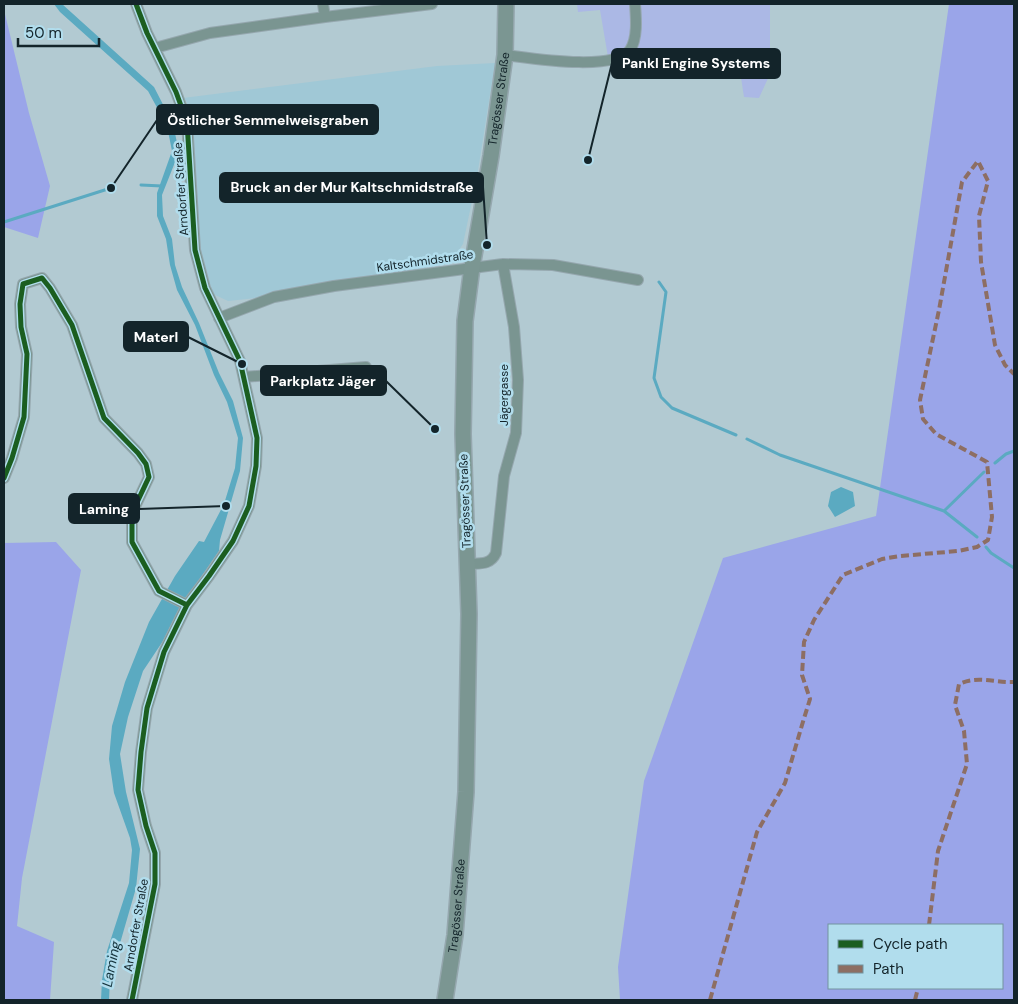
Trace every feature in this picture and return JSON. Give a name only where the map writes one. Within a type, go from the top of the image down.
[{"type":"main road","name":"Tragösser Straße","points":[[445,1000],[455,935],[466,792],[469,614],[464,434],[465,321],[491,156],[504,55],[506,4]]},
{"type":"street","points":[[129,4],[147,33]]},
{"type":"street","name":"Arndorfer Straße","points":[[132,1000],[155,884],[155,853],[146,826],[138,790],[147,708],[164,652],[187,605],[232,541],[249,506],[256,466],[257,438],[240,361],[205,288],[196,250],[187,122],[176,92],[147,33],[136,4]]},
{"type":"street","points":[[323,4],[325,17]]},
{"type":"street","points":[[155,48],[210,33],[432,4]]},
{"type":"street","points":[[504,55],[587,62],[620,57],[631,47],[634,40],[635,4]]},
{"type":"street","name":"Kaltschmidstraße","points":[[219,318],[274,297],[334,286],[503,264],[553,265],[638,280]]},
{"type":"street","name":"Jägergasse","points":[[467,564],[486,563],[493,559],[496,553],[504,476],[516,433],[518,380],[514,327],[503,264]]},
{"type":"street","points":[[4,478],[24,417],[27,354],[21,327],[20,304],[23,284],[42,278],[72,325],[104,418],[138,453],[146,464],[149,478],[132,513],[132,542],[159,591],[187,605]]},
{"type":"street","points":[[244,377],[366,367]]},
{"type":"shaded area","points":[[577,4],[770,4],[770,74],[759,98],[744,97],[740,71],[608,66],[600,10],[578,12]]},
{"type":"shaded area","points":[[949,4],[1014,4],[1014,1000],[620,1000],[618,967],[644,781],[723,558],[876,516]]},
{"type":"shaded area","points":[[4,10],[29,113],[50,186],[38,238],[4,227]]},
{"type":"shaded area","points":[[495,63],[477,177],[463,244],[450,263],[280,291],[256,298],[228,301],[213,294],[201,255],[194,168],[194,123],[186,101],[183,98],[437,66]]},
{"type":"shaded area","points":[[56,542],[81,570],[22,878],[17,926],[54,942],[50,1000],[4,1000],[4,543]]},
{"type":"water","points":[[54,4],[62,4],[154,87],[173,124],[179,152],[162,195],[163,216],[172,239],[175,265],[182,287],[233,401],[243,438],[240,471],[220,540],[219,551],[179,609],[163,641],[143,671],[128,717],[120,754],[126,792],[140,849],[136,888],[110,978],[109,1000],[101,1000],[102,980],[107,951],[129,883],[132,850],[130,838],[114,793],[109,759],[112,726],[125,682],[149,622],[175,576],[199,541],[204,542],[224,504],[235,468],[238,438],[227,402],[214,375],[195,325],[177,290],[170,265],[166,239],[157,216],[157,193],[172,151],[167,126],[148,91],[60,12]]},
{"type":"water","points":[[841,487],[853,492],[855,506],[835,517],[828,506],[831,492]]},
{"type":"waterway","points":[[141,185],[162,186]]},
{"type":"waterway","points":[[4,222],[111,188]]},
{"type":"waterway","points":[[659,282],[666,292],[654,378],[661,397],[672,408],[736,435]]},
{"type":"waterway","points":[[747,439],[780,455],[944,511],[977,537]]},
{"type":"waterway","points":[[995,463],[1006,454],[1014,451]]},
{"type":"waterway","points":[[944,511],[984,472]]},
{"type":"waterway","points":[[986,547],[991,553],[1014,568]]},
{"type":"marked path","points":[[710,1000],[757,832],[785,783],[810,699],[802,675],[804,642],[814,620],[843,575],[882,559],[958,551],[977,547],[988,540],[992,517],[987,462],[936,434],[923,419],[920,400],[939,310],[962,182],[978,161],[988,181],[979,216],[981,262],[995,345],[1005,365],[1014,374]]},
{"type":"marked path","points":[[929,924],[938,851],[967,764],[964,731],[955,705],[959,684],[973,680],[1014,682]]},
{"type":"marked path","points":[[915,1000],[918,989]]},
{"type":"cycle path","points":[[132,1000],[155,884],[155,853],[146,826],[138,790],[147,708],[164,652],[187,605],[233,541],[249,506],[256,466],[257,438],[240,361],[205,288],[195,250],[187,122],[176,92],[147,33],[136,4]]},
{"type":"cycle path","points":[[4,478],[24,417],[27,354],[21,327],[20,304],[23,284],[42,278],[72,325],[104,418],[138,453],[146,464],[149,477],[132,513],[132,542],[159,591],[187,605]]},
{"type":"place","name":"Pankl Engine Systems","points":[[588,160]]},
{"type":"place","name":"Östlicher Semmelweisgraben","points":[[111,188]]},
{"type":"place","name":"Bruck an der Mur Kaltschmidstraße","points":[[487,245]]},
{"type":"place","name":"Materl","points":[[242,364]]},
{"type":"place","name":"Parkplatz Jäger","points":[[435,429]]},
{"type":"place","name":"Laming","points":[[226,506]]}]
